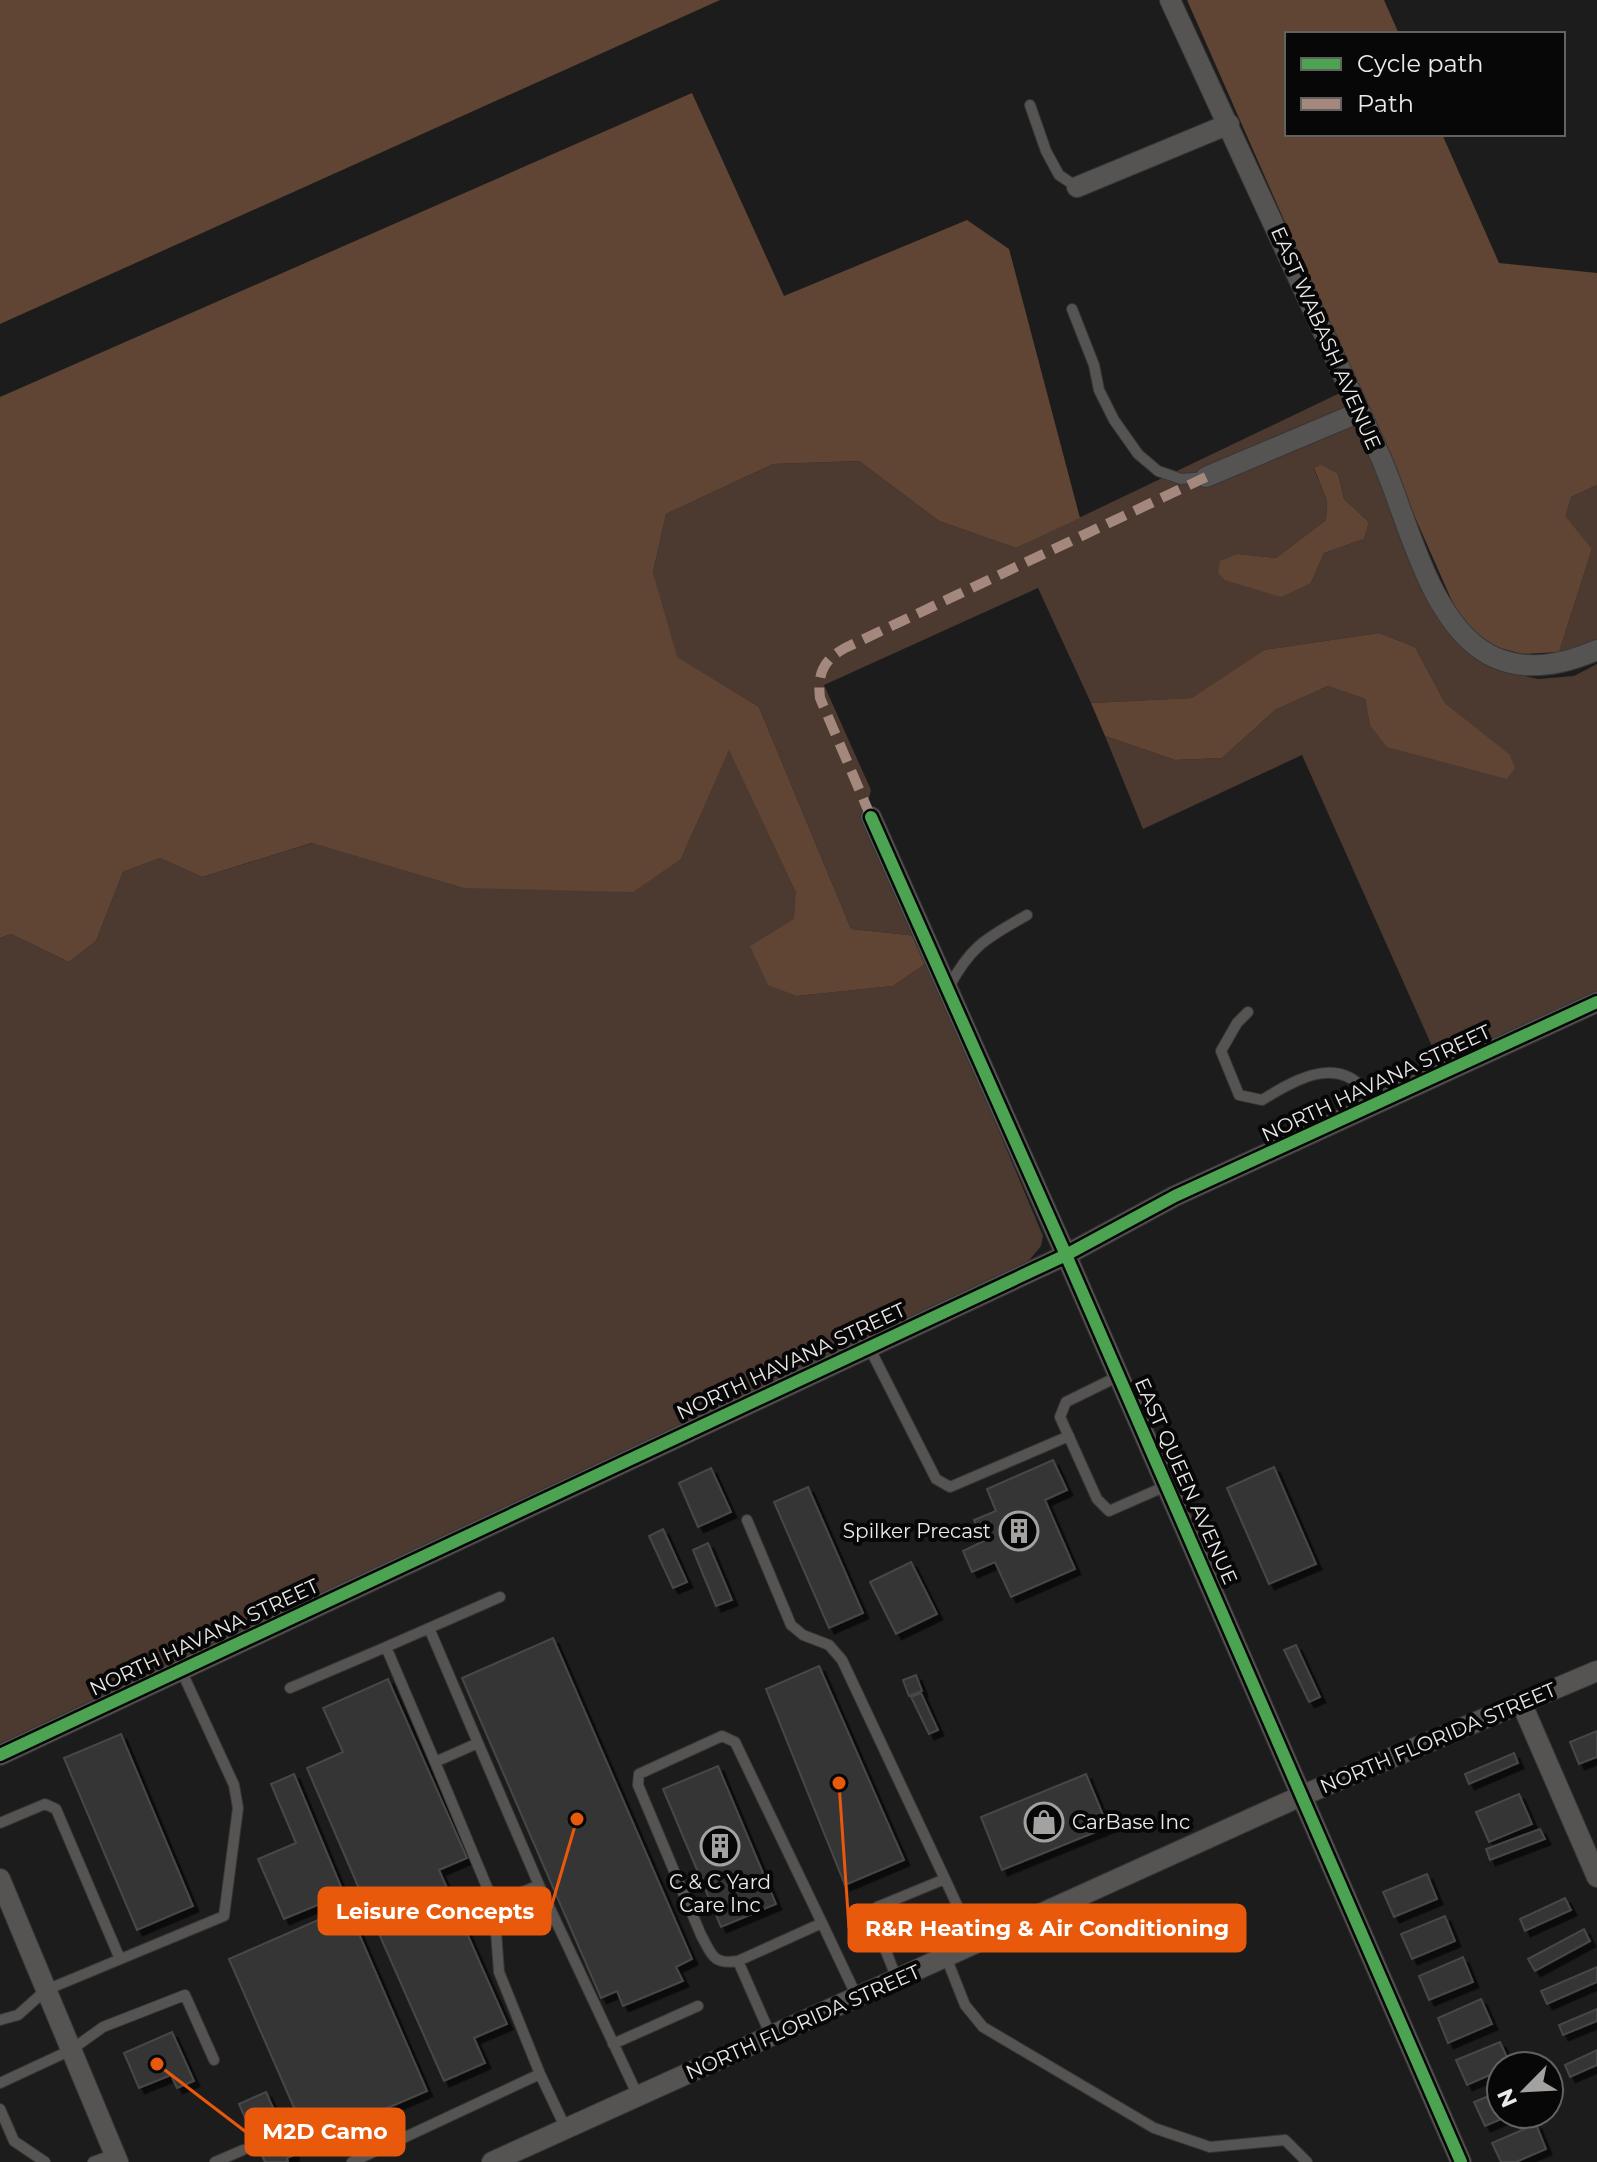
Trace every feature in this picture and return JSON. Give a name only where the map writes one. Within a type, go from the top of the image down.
[{"type":"street","name":"EAST WABASH AVENUE","points":[[1170,0],[1360,412],[1436,593],[1464,636],[1499,659],[1528,666],[1565,662],[1597,650]]},
{"type":"street","points":[[1077,187],[1229,124]]},
{"type":"street","points":[[1206,477],[1360,412]]},
{"type":"street","name":"EAST QUEEN AVENUE","points":[[871,817],[949,988],[1461,2162]]},
{"type":"street","name":"NORTH HAVANA STREET","points":[[0,1755],[1066,1255],[1175,1196],[1597,1002]]},
{"type":"street","name":"NORTH FLORIDA STREET","points":[[492,2162],[1301,1796],[1597,1671]]},
{"type":"street","points":[[1521,1702],[1597,1877]]},
{"type":"street","points":[[0,1879],[116,2158]]},
{"type":"lane","points":[[1030,105],[1046,151],[1059,175],[1077,187]]},
{"type":"lane","points":[[1072,309],[1094,365],[1099,390],[1114,420],[1138,454],[1158,471],[1181,479],[1206,477]]},
{"type":"lane","points":[[949,988],[963,961],[981,941],[1027,915]]},
{"type":"lane","points":[[1248,1012],[1237,1023],[1221,1051],[1239,1095],[1262,1100],[1289,1084],[1320,1072],[1336,1073],[1360,1084],[1375,1105]]},
{"type":"lane","points":[[869,1347],[936,1479],[950,1487],[1069,1436]]},
{"type":"lane","points":[[1119,1376],[1066,1402],[1060,1417],[1097,1499],[1109,1511],[1166,1486]]},
{"type":"lane","points":[[747,1520],[791,1625],[803,1635],[829,1645],[842,1660],[975,1944]]},
{"type":"lane","points":[[290,1688],[500,1597]]},
{"type":"lane","points":[[429,1628],[539,1885],[638,2096]]},
{"type":"lane","points":[[386,1647],[494,1904],[499,1972],[566,2129]]},
{"type":"lane","points":[[0,2020],[18,2015],[46,1990],[224,1916],[238,1808],[234,1785],[181,1670]]},
{"type":"lane","points":[[822,1923],[738,1961],[724,1963],[714,1958],[701,1935],[638,1785],[639,1774],[722,1736],[735,1742],[822,1923],[857,1997]]},
{"type":"lane","points":[[435,1762],[478,1743]]},
{"type":"lane","points":[[0,1823],[45,1804],[56,1809],[120,1959]]},
{"type":"lane","points":[[897,1979],[873,1919],[877,1907],[945,1879]]},
{"type":"lane","points":[[494,1904],[539,1885]]},
{"type":"lane","points":[[946,1957],[965,2005],[983,2027],[1154,2128],[1210,2147],[1285,2140],[1307,2162]]},
{"type":"lane","points":[[738,1961],[771,2036]]},
{"type":"lane","points":[[0,2083],[71,2050],[103,2027],[185,1995],[214,2060]]},
{"type":"lane","points":[[613,2044],[698,2006]]},
{"type":"lane","points":[[352,2162],[540,2074]]},
{"type":"lane","points":[[0,2109],[14,2141],[45,2162]]},
{"type":"lane","points":[[215,2162],[243,2150]]},
{"type":"lane","points":[[93,2162],[116,2158]]},
{"type":"shaded area","points":[[0,0],[720,0],[0,324]]},
{"type":"shaded area","points":[[1187,0],[1384,0],[1398,32],[1285,32],[1285,136],[1443,136],[1499,263],[1597,273],[1597,485],[1571,497],[1565,516],[1592,549],[1559,652],[1522,654],[1489,645],[1459,617]]},
{"type":"shaded area","points":[[692,93],[784,296],[967,220],[1009,249],[1080,518],[1016,548],[939,521],[859,461],[773,464],[666,514],[653,572],[677,657],[759,707],[851,929],[917,936],[928,962],[893,986],[797,996],[768,985],[750,946],[794,919],[796,893],[729,750],[681,859],[633,892],[463,888],[312,843],[202,877],[160,858],[123,872],[96,941],[69,962],[11,934],[0,938],[0,397]]},
{"type":"shaded area","points":[[1344,391],[1429,598],[1457,641],[1492,668],[1538,679],[1574,676],[1597,664],[1597,994],[1440,1064],[1302,755],[1143,829],[1105,736],[1175,760],[1222,758],[1275,710],[1328,686],[1365,699],[1370,725],[1510,756],[1445,703],[1415,647],[1379,633],[1264,650],[1193,698],[1091,703],[1038,588],[824,685],[871,790],[864,818],[917,936],[851,929],[759,707],[676,657],[653,572],[666,514],[773,464],[859,461],[939,521],[1016,548]],"holes":[[[1314,469],[1338,474],[1344,499],[1369,522],[1364,539],[1324,553],[1311,583],[1238,554],[1276,558],[1326,520],[1327,501]]]},
{"type":"shaded area","points":[[1321,465],[1338,474],[1344,499],[1369,522],[1364,539],[1324,553],[1311,583],[1281,597],[1225,580],[1218,573],[1220,561],[1238,554],[1276,558],[1326,520],[1327,501],[1314,468]]},
{"type":"shaded area","points":[[1597,485],[1597,642],[1559,652],[1592,549],[1564,517],[1571,497]]},
{"type":"shaded area","points":[[1379,633],[1415,647],[1445,703],[1510,755],[1515,768],[1507,779],[1387,747],[1370,725],[1365,699],[1328,686],[1275,710],[1222,758],[1175,760],[1105,736],[1091,703],[1192,698],[1264,650]]},
{"type":"shaded area","points":[[729,749],[796,893],[797,996],[893,986],[928,962],[1043,1236],[1041,1246],[1026,1264],[0,1744],[0,938],[11,934],[69,962],[96,941],[123,872],[160,858],[202,877],[313,843],[463,888],[681,859]]},
{"type":"building","name":"Spilker Precast","points":[[1053,1460],[1067,1490],[1045,1500],[1075,1569],[1011,1597],[995,1562],[972,1572],[963,1551],[984,1541],[974,1520],[996,1511],[987,1489]]},
{"type":"building","points":[[1274,1467],[1316,1564],[1269,1584],[1227,1488]]},
{"type":"building","points":[[711,1468],[731,1512],[698,1527],[679,1483]]},
{"type":"building","points":[[808,1487],[863,1613],[829,1628],[774,1502]]},
{"type":"building","points":[[663,1529],[687,1582],[673,1588],[649,1536]]},
{"type":"building","points":[[708,1543],[732,1600],[716,1606],[693,1550]]},
{"type":"building","points":[[911,1562],[937,1614],[896,1634],[870,1582]]},
{"type":"building","points":[[553,1638],[692,1959],[676,1967],[683,1981],[623,2006],[617,1991],[601,1998],[462,1678]]},
{"type":"building","points":[[1296,1645],[1320,1697],[1309,1702],[1284,1650]]},
{"type":"building","points":[[819,1666],[904,1860],[845,1885],[766,1689]]},
{"type":"building","points":[[916,1675],[922,1691],[909,1696],[903,1680]]},
{"type":"building","points":[[388,1679],[467,1858],[439,1870],[507,2024],[474,2038],[485,2063],[444,2081],[373,1920],[356,1927],[427,2091],[309,2142],[229,1959],[364,1900],[307,1768],[343,1752],[323,1708]]},
{"type":"building","points":[[921,1693],[938,1730],[929,1734],[911,1697]]},
{"type":"building","points":[[1597,1731],[1597,1757],[1579,1764],[1570,1742]]},
{"type":"building","points":[[121,1734],[193,1906],[137,1930],[64,1758]]},
{"type":"building","points":[[1514,1753],[1518,1763],[1469,1784],[1465,1774]]},
{"type":"building","name":"C & C Yard Care Inc","points":[[718,1766],[776,1904],[721,1927],[663,1789]]},
{"type":"building","points":[[294,1774],[344,1894],[284,1919],[258,1859],[296,1843],[271,1784]]},
{"type":"building","name":"CarBase Inc","points":[[1086,1774],[1108,1827],[1002,1870],[981,1817]]},
{"type":"building","points":[[1519,1794],[1532,1824],[1489,1842],[1476,1812]]},
{"type":"building","points":[[1540,1829],[1545,1839],[1490,1860],[1486,1849]]},
{"type":"building","points":[[1427,1874],[1437,1899],[1394,1917],[1383,1892]]},
{"type":"building","points":[[1565,1898],[1571,1910],[1525,1931],[1520,1919]]},
{"type":"building","points":[[1445,1916],[1455,1941],[1412,1959],[1401,1934]]},
{"type":"building","points":[[1584,1929],[1590,1941],[1535,1971],[1528,1959]]},
{"type":"building","points":[[1463,1957],[1473,1982],[1429,2000],[1419,1976]]},
{"type":"building","points":[[1597,1967],[1597,1982],[1547,2004],[1541,1991]]},
{"type":"building","points":[[1481,1999],[1492,2024],[1448,2043],[1438,2018]]},
{"type":"building","points":[[1597,2009],[1597,2021],[1563,2035],[1559,2025]]},
{"type":"building","points":[[172,2032],[194,2081],[177,2088],[171,2075],[139,2088],[124,2053]]},
{"type":"building","points":[[1500,2042],[1504,2050],[1485,2050],[1485,2077],[1467,2085],[1456,2060]]},
{"type":"building","points":[[1597,2050],[1597,2065],[1570,2077],[1565,2065]]},
{"type":"building","points":[[266,2092],[294,2155],[287,2158],[288,2162],[265,2162],[239,2104]]},
{"type":"building","points":[[1485,2098],[1485,2126],[1474,2102]]},
{"type":"building","points":[[1522,2130],[1538,2130],[1546,2149],[1516,2162],[1501,2162],[1492,2143]]},
{"type":"marked path","points":[[871,817],[820,698],[821,674],[832,657],[845,648],[1206,477]]},
{"type":"cycle path","points":[[871,817],[1066,1255],[1461,2162]]},
{"type":"cycle path","points":[[0,1755],[1066,1255],[1175,1196],[1597,1002]]},
{"type":"place","name":"Spilker Precast","points":[[1019,1531]]},
{"type":"place","name":"R&R Heating & Air Conditioning","points":[[839,1783]]},
{"type":"place","name":"Leisure Concepts","points":[[577,1819]]},
{"type":"place","name":"CarBase Inc","points":[[1044,1822]]},
{"type":"place","name":"C & C Yard Care Inc","points":[[720,1846]]},
{"type":"place","name":"M2D Camo","points":[[157,2064]]}]
